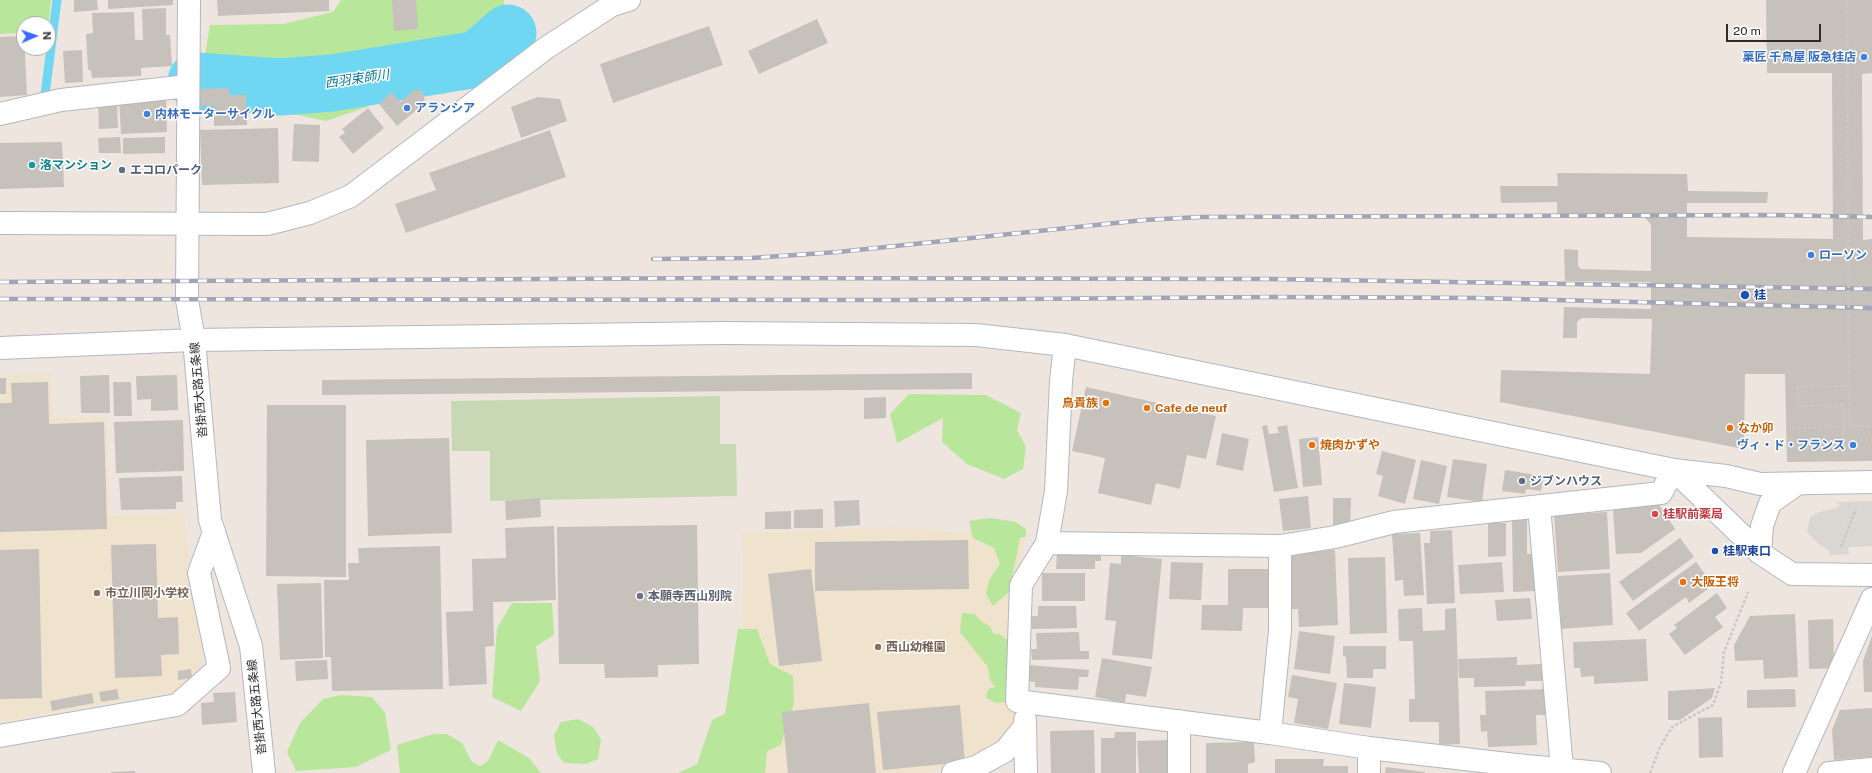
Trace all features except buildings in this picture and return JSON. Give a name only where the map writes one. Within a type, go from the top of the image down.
[{"type":"street","name":"沓掛西大路五条線","points":[[189,0],[187,300],[194,340],[210,520],[251,646],[264,773]]},
{"type":"street","points":[[0,224],[267,224],[310,213],[351,196],[546,48],[612,5],[629,0]]},
{"type":"street","points":[[0,114],[61,100],[188,86]]},
{"type":"street","points":[[0,348],[194,340],[723,333],[976,335],[1065,345],[1674,470],[1726,476],[1760,484],[1872,482]]},
{"type":"street","points":[[1065,345],[1061,381],[1056,491],[1047,543],[1021,586],[1017,701],[1270,732],[1515,769],[1562,769],[1600,773]]},
{"type":"street","points":[[1047,543],[1280,546],[1335,537],[1394,522],[1661,493],[1674,470]]},
{"type":"street","points":[[1674,470],[1760,553],[1792,574],[1872,575]]},
{"type":"street","points":[[1760,553],[1762,526],[1770,503],[1797,484]]},
{"type":"street","points":[[1539,506],[1562,769]]},
{"type":"street","points":[[0,736],[177,704],[219,668],[199,573],[214,532]]},
{"type":"street","points":[[1270,732],[1280,630],[1280,546]]},
{"type":"street","points":[[1794,773],[1872,599]]},
{"type":"street","points":[[1025,703],[1026,773]]},
{"type":"street","points":[[1179,721],[1179,773]]},
{"type":"street","points":[[953,773],[976,767],[1005,751],[1025,726]]},
{"type":"street","points":[[1369,748],[1369,773]]},
{"type":"street","points":[[1829,773],[1872,769]]},
{"type":"path","points":[[1847,0],[1850,426]]},
{"type":"path","points":[[1844,456],[1845,426],[1843,405],[1799,406],[1798,386],[1849,386]]},
{"type":"path","points":[[1845,426],[1798,428],[1872,426]]},
{"type":"path","points":[[1844,440],[1872,440]]},
{"type":"path","points":[[1838,554],[1857,508]]},
{"type":"path","points":[[1650,773],[1660,748],[1672,727],[1713,704],[1720,683],[1724,652],[1748,592]]},
{"type":"shaded area","name":"市立川岡小学校","points":[[51,374],[53,418],[107,417],[110,516],[184,513],[204,669],[180,691],[0,722],[0,376]]},
{"type":"shaded area","points":[[1872,501],[1872,546],[1851,547],[1847,549],[1850,554],[1829,555],[1830,551],[1819,544],[1807,532],[1810,517],[1817,513],[1836,508],[1840,505],[1836,502]]},
{"type":"shaded area","name":"西山幼稚園","points":[[897,527],[1025,539],[1014,596],[1014,742],[974,759],[925,773],[746,773],[742,533]]},
{"type":"green space","points":[[0,0],[51,0],[49,16],[16,16],[16,33],[0,34]]},
{"type":"green space","points":[[341,0],[504,0],[505,25],[485,44],[475,70],[443,95],[428,84],[387,89],[367,107],[326,121],[254,106],[246,91],[229,86],[203,85],[205,54],[210,25],[283,24],[333,12]]},
{"type":"green space","points":[[909,394],[986,395],[1021,413],[1017,430],[1026,447],[1023,469],[1004,479],[967,464],[942,442],[943,418],[897,443],[890,414]]},
{"type":"green space","points":[[720,396],[720,444],[736,444],[737,496],[490,501],[490,451],[452,451],[451,401]]},
{"type":"green space","points":[[990,518],[1016,522],[1026,529],[1026,537],[1020,538],[1009,592],[993,606],[986,594],[989,580],[1000,564],[994,548],[973,538],[969,521]]},
{"type":"green space","points":[[512,603],[552,603],[554,635],[536,646],[540,681],[521,711],[492,697],[497,628]]},
{"type":"green space","points":[[962,613],[975,614],[982,622],[990,626],[993,633],[1001,635],[1013,645],[1011,693],[1005,702],[997,703],[986,698],[988,689],[995,687],[990,680],[988,667],[960,632]]},
{"type":"green space","points":[[738,629],[757,629],[770,664],[793,676],[794,703],[781,745],[767,751],[765,773],[678,773],[697,764],[712,720],[725,714]]},
{"type":"green space","points":[[341,695],[372,697],[385,713],[391,750],[356,767],[296,771],[287,752],[300,723],[323,699]]},
{"type":"green space","points":[[578,719],[593,727],[601,739],[598,759],[586,764],[564,763],[557,754],[554,735],[561,722]]},
{"type":"green space","points":[[433,734],[447,734],[462,743],[472,762],[480,766],[488,761],[498,740],[529,758],[541,773],[400,773],[397,745]]},
{"type":"waterway","points":[[45,95],[57,0]]},
{"type":"waterway","name":"西羽束師川","points":[[196,81],[280,87],[332,83],[478,59],[508,33]]},
{"type":"railway","points":[[653,259],[752,258],[838,252],[1144,220],[1201,217],[1774,215],[1872,217]]},
{"type":"railway","points":[[0,282],[723,278],[1270,279],[1872,289]]},
{"type":"railway","points":[[0,299],[898,300],[1272,297],[1476,298],[1872,308]]},
{"type":"place","name":"菓匠 千鳥屋 阪急桂店","points":[[1864,57]]},
{"type":"place","name":"アランシア","points":[[407,108]]},
{"type":"place","name":"内林モーターサイクル","points":[[147,114]]},
{"type":"place","name":"洛マンション","points":[[32,165]]},
{"type":"place","name":"エコロパーク","points":[[122,170]]},
{"type":"place","name":"ローソン","points":[[1811,255]]},
{"type":"place","name":"桂","points":[[1745,295]]},
{"type":"place","name":"鳥貴族","points":[[1106,403]]},
{"type":"place","name":"Cafe de neuf","points":[[1147,408]]},
{"type":"place","name":"なか卯","points":[[1730,428]]},
{"type":"place","name":"焼肉かずや","points":[[1312,445]]},
{"type":"place","name":"ヴィ・ド・フランス","points":[[1853,445]]},
{"type":"place","name":"ジブンハウス","points":[[1522,481]]},
{"type":"place","name":"桂駅前薬局","points":[[1655,514]]},
{"type":"place","name":"桂駅東口","points":[[1715,551]]},
{"type":"place","name":"大阪王将","points":[[1683,582]]},
{"type":"place","name":"市立川岡小学校","points":[[97,593]]},
{"type":"place","name":"本願寺西山別院","points":[[640,596]]},
{"type":"place","name":"西山幼稚園","points":[[878,647]]}]
